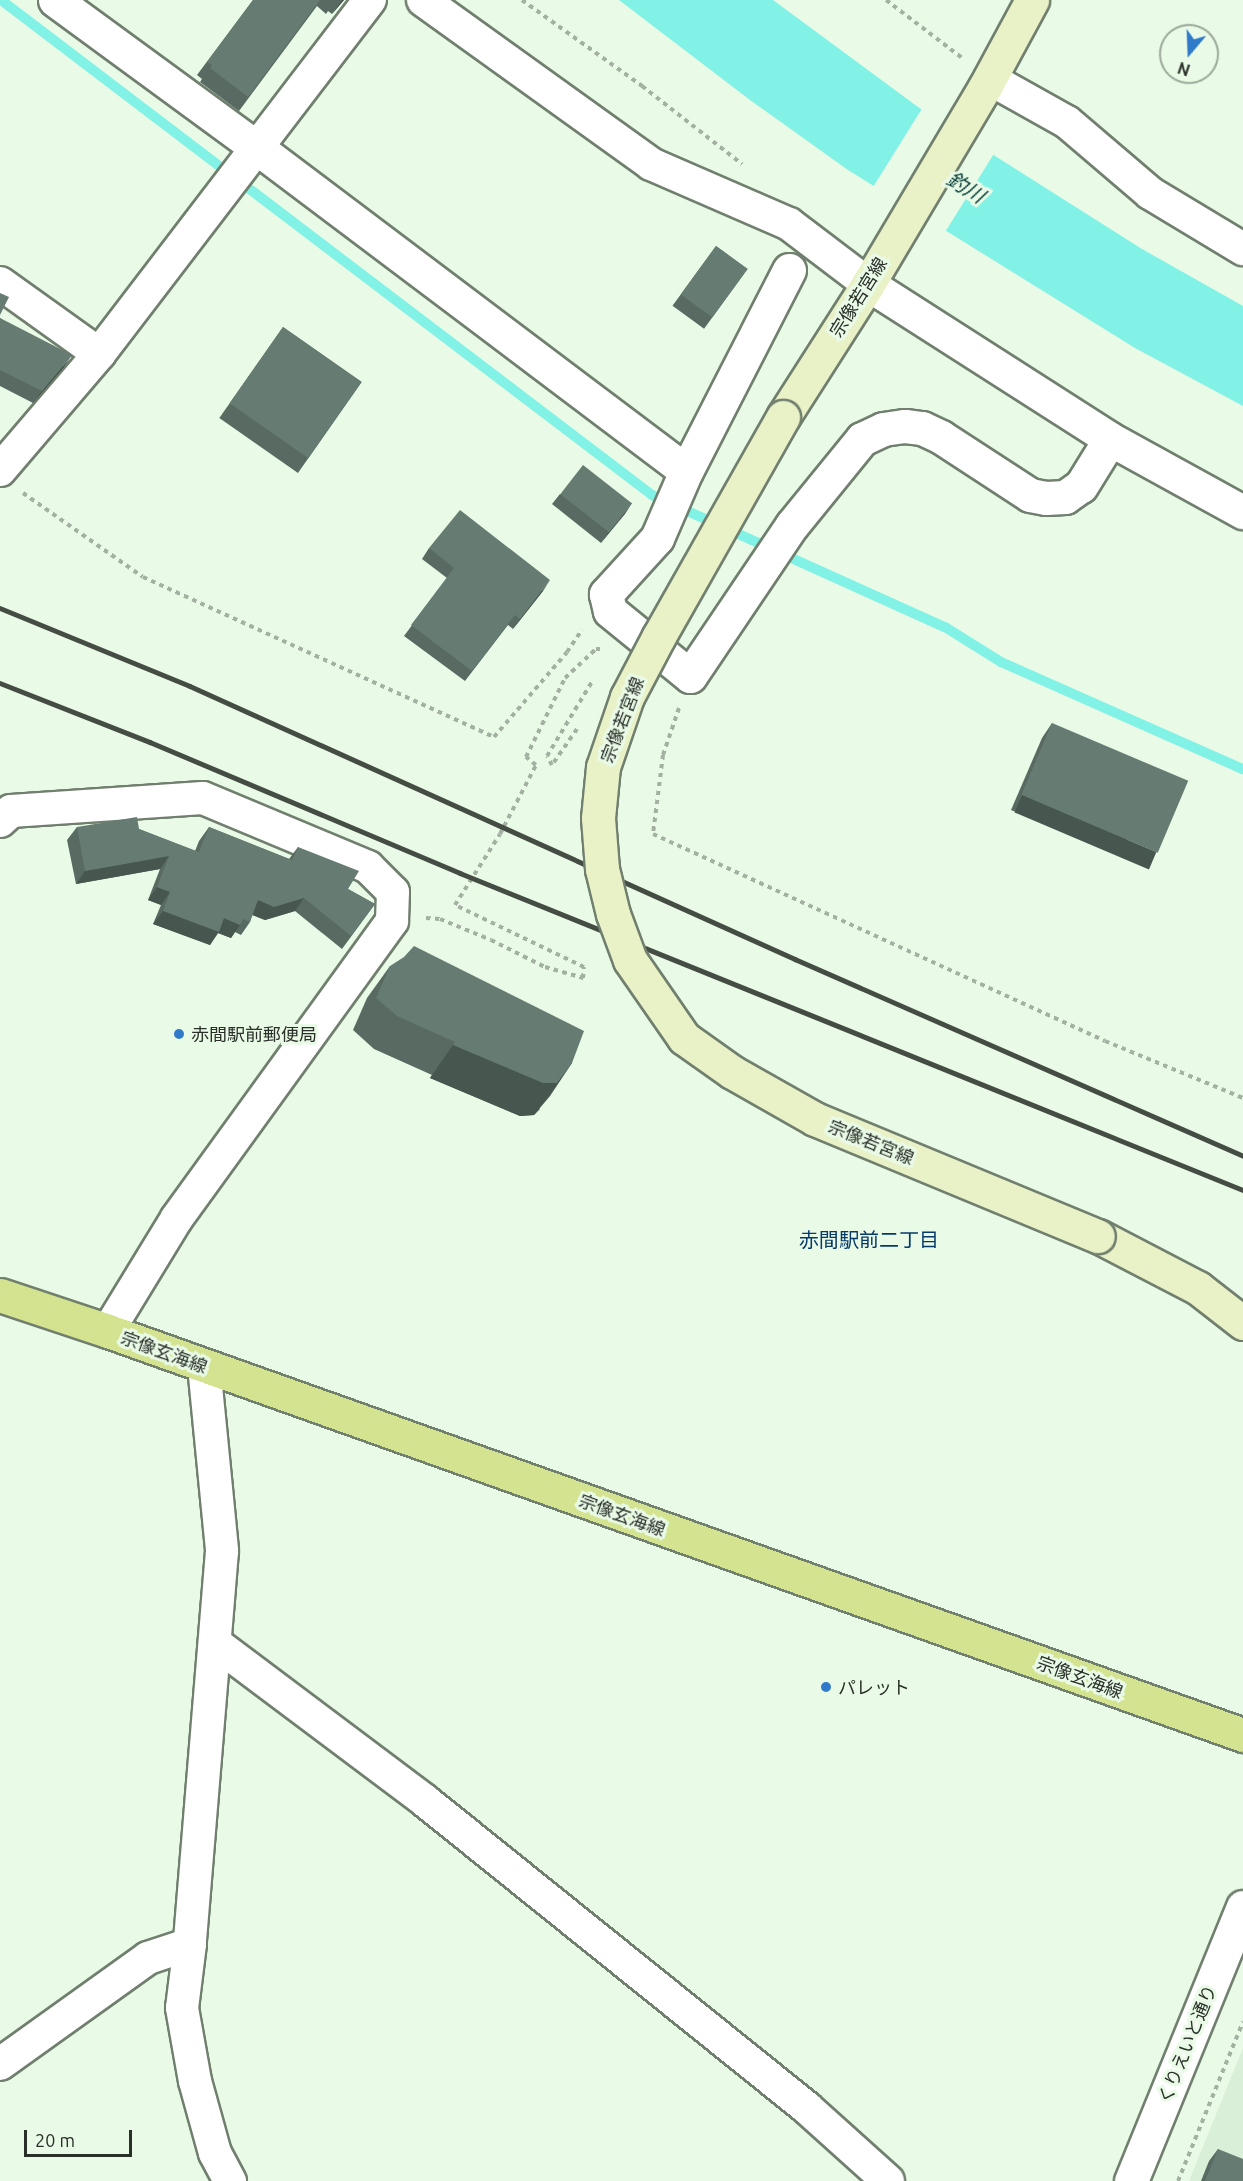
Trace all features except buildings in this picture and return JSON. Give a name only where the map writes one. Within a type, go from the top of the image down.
[{"type":"main road","name":"宗像若宮線","points":[[1032,0],[988,83],[867,284],[783,417],[632,687],[603,767],[598,818],[602,869],[613,914],[630,960],[684,1038],[732,1072],[815,1119],[1098,1236],[1198,1288],[1243,1323]]},
{"type":"main road","name":"宗像玄海線","points":[[0,1295],[108,1331],[1243,1735]]},
{"type":"street","points":[[56,0],[256,147],[686,471]]},
{"type":"street","points":[[10,480],[99,354],[370,0]]},
{"type":"street","points":[[423,0],[651,164],[789,224],[867,284],[1110,439],[1243,512]]},
{"type":"street","points":[[988,83],[1067,122],[1150,193],[1243,249]]},
{"type":"street","points":[[789,270],[686,471],[657,538],[606,594],[610,611],[690,676],[792,525],[862,439],[883,429],[905,426],[922,429],[941,437],[1030,495],[1046,498],[1065,496],[1081,486],[1110,439]]},
{"type":"street","points":[[0,283],[99,354]]},
{"type":"street","points":[[0,820],[11,812],[203,798],[368,867],[393,891],[392,921],[177,1218],[108,1331]]},
{"type":"street","points":[[204,1366],[222,1551],[190,1944],[182,2008],[195,2081],[215,2153],[230,2181]]},
{"type":"street","points":[[216,1643],[424,1800],[807,2108],[888,2181]]},
{"type":"street","name":"くりえいと通り","points":[[1131,2181],[1243,1907]]},
{"type":"street","points":[[0,2064],[148,1958],[190,1944]]},
{"type":"path","points":[[522,0],[642,86],[746,167]]},
{"type":"path","points":[[886,0],[988,83]]},
{"type":"path","points":[[10,480],[143,577],[494,737],[567,652],[606,594]]},
{"type":"path","points":[[392,915],[440,919],[545,966],[583,978],[585,967],[455,905],[500,834],[536,765],[526,757],[565,678],[596,649],[609,650]]},
{"type":"path","points":[[579,726],[552,765],[547,756],[597,675]]},
{"type":"path","points":[[690,676],[663,755],[653,834],[1105,1041],[1243,1098]]},
{"type":"path","points":[[1178,2181],[1243,2022]]},
{"type":"shaded area","points":[[1243,2048],[1243,2181],[1189,2181]]},
{"type":"water","name":"釣川","points":[[619,0],[773,0],[918,107],[1142,249],[1243,306],[1243,406],[1135,348],[848,170],[750,100]]},
{"type":"pier","points":[[923,107],[995,152],[944,233],[872,188]]},
{"type":"waterway","points":[[1,0],[652,495],[945,627],[1001,662],[1243,769]]},
{"type":"railway","points":[[0,608],[190,686],[795,959],[1243,1156]]},
{"type":"railway","points":[[0,683],[150,742],[460,873],[1243,1190]]},
{"type":"place","name":"赤間駅前郵便局","points":[[179,1034]]},
{"type":"place","name":"パレット","points":[[826,1687]]},
{"type":"district","name":"赤間駅前二丁目","points":[[869,1239]]}]
